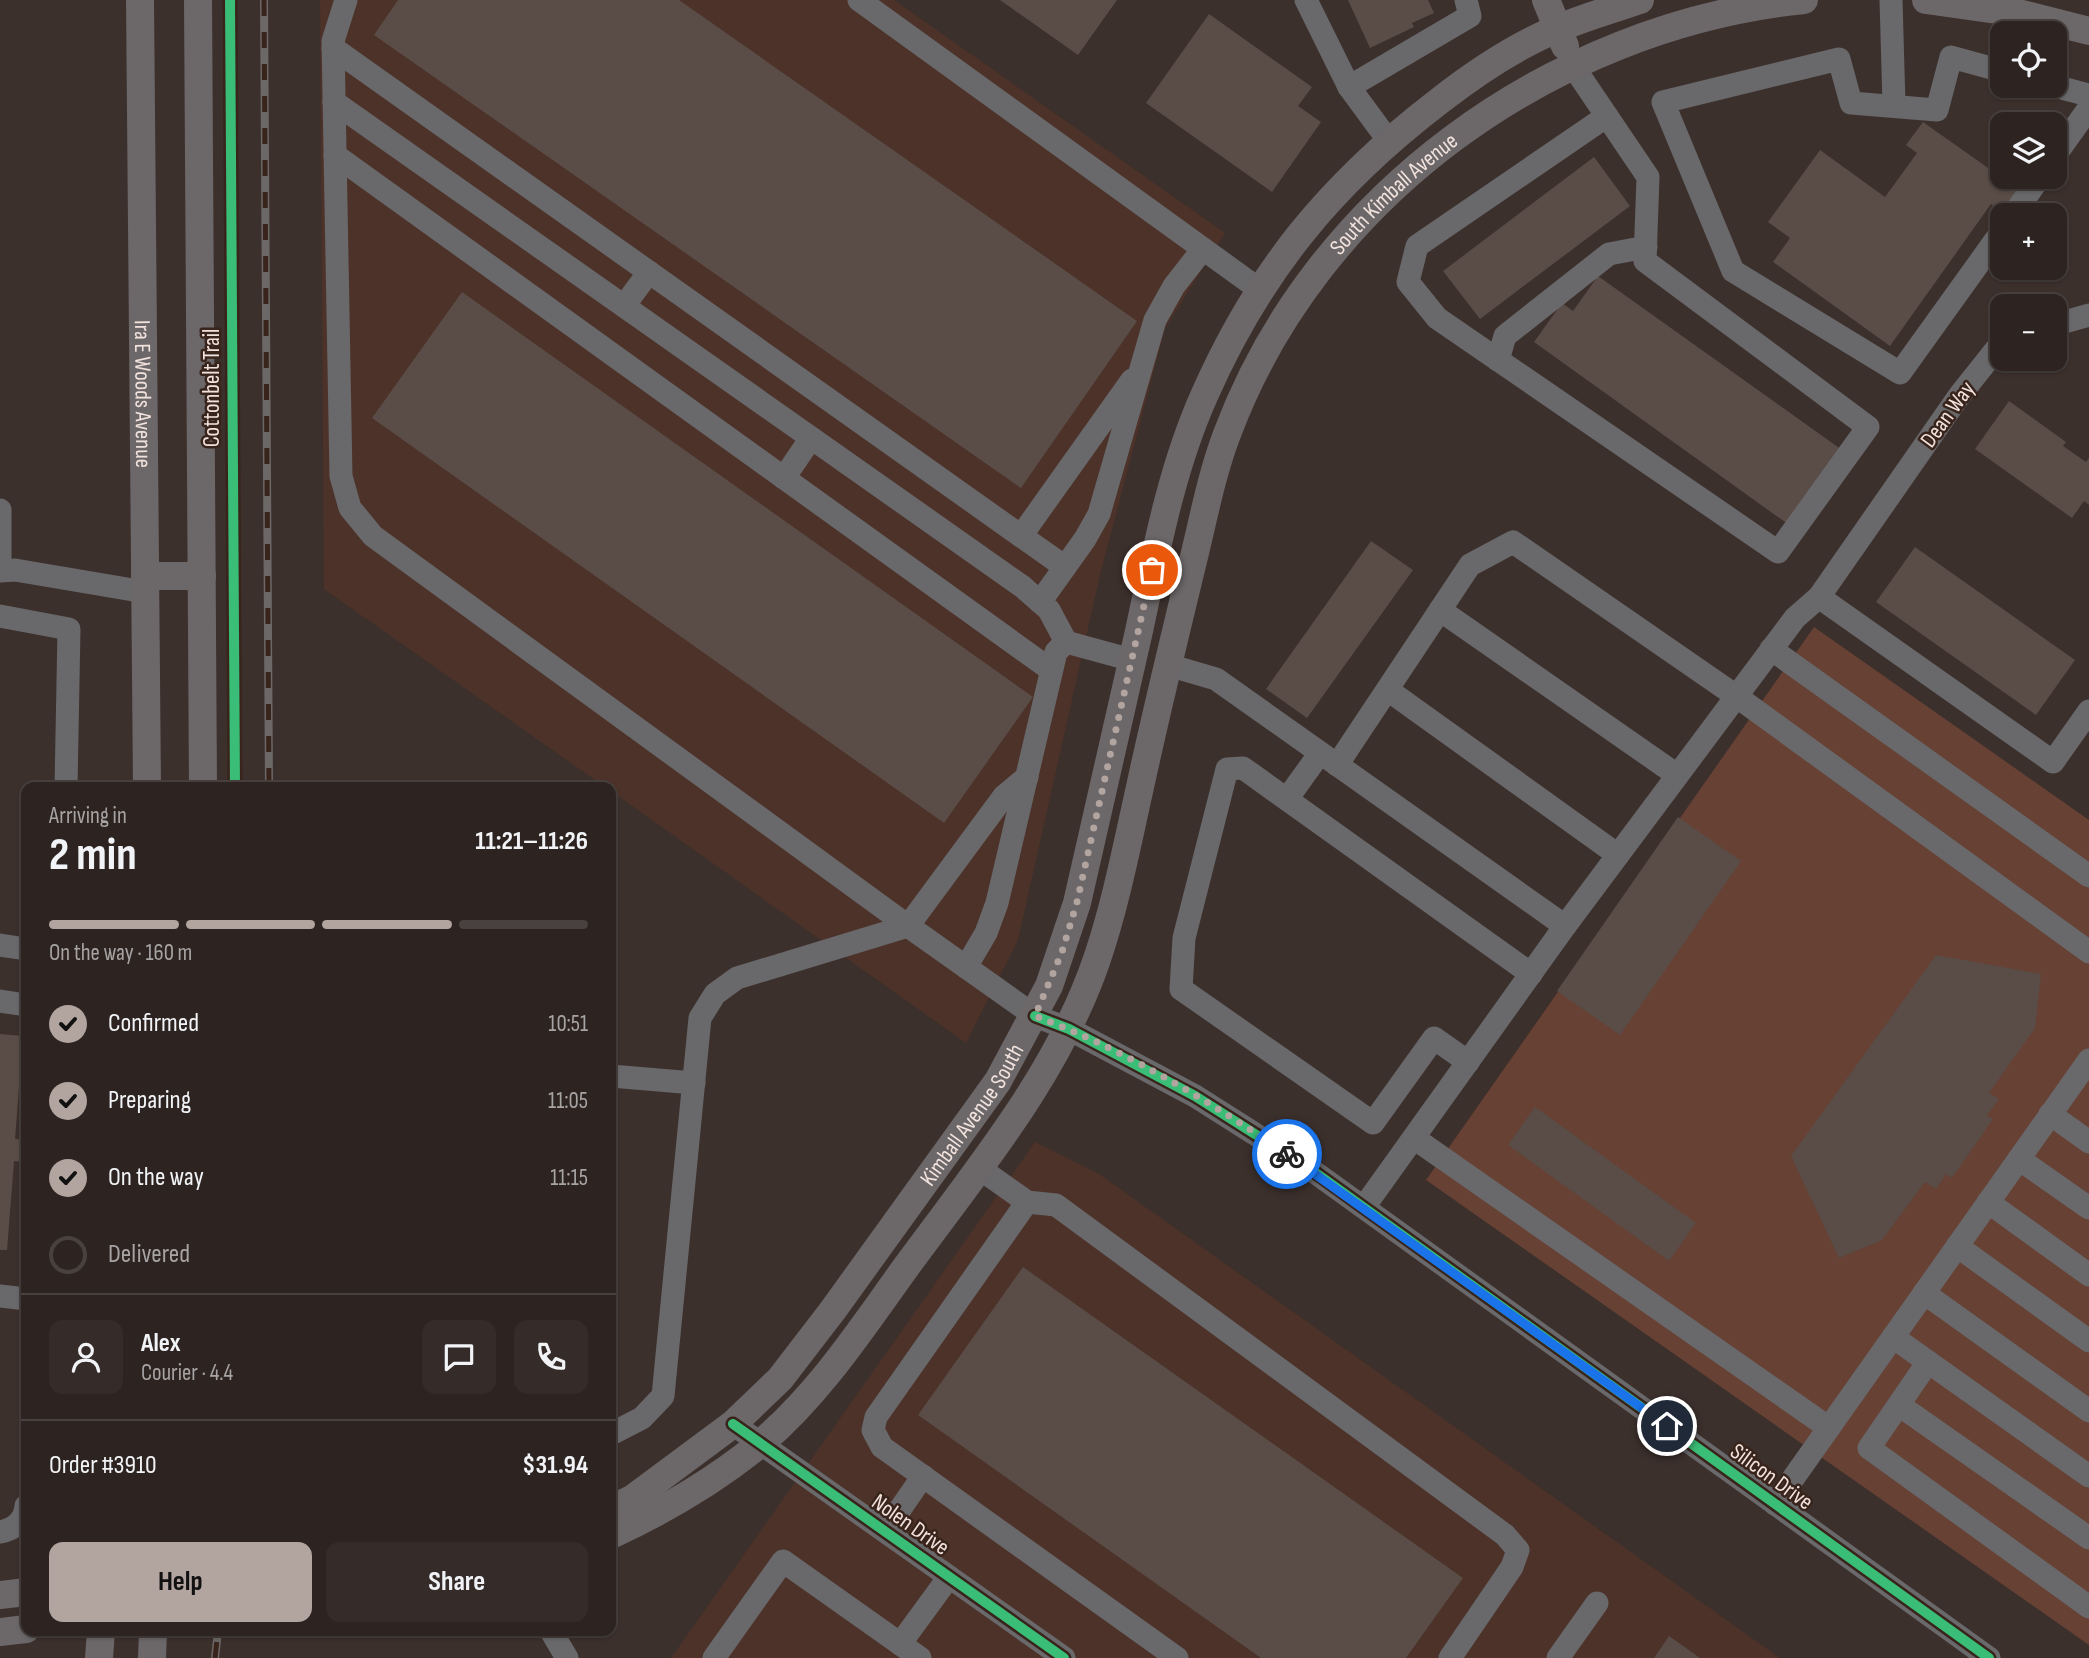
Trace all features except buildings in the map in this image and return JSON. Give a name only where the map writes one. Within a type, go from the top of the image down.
[{"type":"main road","name":"Ira E Woods Avenue","points":[[140,0],[147,782]]},
{"type":"main road","points":[[198,0],[203,782]]},
{"type":"main road","points":[[1546,0],[1573,66]]},
{"type":"main road","name":"South Kimball Avenue","points":[[1162,526],[1203,397],[1244,314],[1293,239],[1353,173],[1388,140],[1472,75],[1557,28],[1640,0]]},
{"type":"main road","name":"South Kimball Avenue","points":[[1185,595],[1227,433],[1273,339],[1346,239],[1387,193],[1427,157],[1520,92],[1573,66],[1659,32],[1710,16],[1804,0]]},
{"type":"main road","points":[[1926,0],[2018,13],[2089,31]]},
{"type":"main road","points":[[1260,290],[1292,311]]},
{"type":"main road","name":"Kimball Avenue South","points":[[616,1507],[632,1499],[733,1424],[780,1378],[833,1310],[998,1081],[1035,1016],[1062,952],[1077,902],[1162,526]]},
{"type":"main road","points":[[145,584],[202,576]]},
{"type":"main road","name":"Kimball Avenue South","points":[[616,1533],[664,1510],[761,1443],[849,1346],[979,1168],[1069,1029],[1112,912],[1185,595]]},
{"type":"main road","points":[[1132,660],[1168,664]]},
{"type":"main road","points":[[0,1595],[21,1593]]},
{"type":"main road","points":[[0,1632],[21,1630]]},
{"type":"main road","points":[[99,1658],[101,1636]]},
{"type":"main road","points":[[152,1658],[153,1636]]},
{"type":"street","name":"Silicon Drive","points":[[346,0],[333,48],[341,475],[350,508],[373,536],[1035,1016],[1069,1029],[1252,1130],[1989,1658]]},
{"type":"street","points":[[859,0],[1260,290]]},
{"type":"street","points":[[1306,0],[1349,87],[1388,140]]},
{"type":"street","points":[[1349,87],[1470,16],[1466,0]]},
{"type":"street","points":[[1891,0],[1894,105]]},
{"type":"street","points":[[333,48],[1065,567]]},
{"type":"street","points":[[1990,68],[1951,57],[1937,110],[1851,103],[1839,60],[1663,102],[1733,271],[1900,373],[1990,247]]},
{"type":"street","points":[[1573,66],[1607,116],[1648,177],[1645,261],[1868,427],[1778,552],[1437,318],[1408,282],[1417,246],[1607,116]]},
{"type":"street","points":[[2067,89],[2089,95]]},
{"type":"street","points":[[334,102],[1040,602],[1049,610],[1066,642],[1132,660]]},
{"type":"street","points":[[2067,139],[2089,108]]},
{"type":"street","points":[[335,155],[1051,670]]},
{"type":"street","points":[[1498,360],[1505,336],[1609,254],[1646,247]]},
{"type":"street","points":[[1040,602],[1099,514],[1154,320],[1174,286],[1203,248]]},
{"type":"street","points":[[624,306],[649,272]]},
{"type":"street","points":[[2067,321],[2089,314]]},
{"type":"street","name":"Dean Way","points":[[1364,1208],[1565,926],[1771,649],[1795,618],[1819,597],[1959,396],[1990,357]]},
{"type":"street","points":[[1021,536],[1141,368]]},
{"type":"street","points":[[784,478],[811,438]]},
{"type":"street","points":[[0,510],[0,559]]},
{"type":"street","points":[[1287,799],[1328,759],[1388,690],[1470,565],[1513,542],[1736,696],[2089,952]]},
{"type":"street","points":[[0,571],[15,570],[145,584]]},
{"type":"street","points":[[1819,597],[2053,762],[2089,711]]},
{"type":"street","points":[[1440,610],[1677,775]]},
{"type":"street","points":[[0,616],[69,629],[66,782]]},
{"type":"street","points":[[966,967],[986,933],[997,903],[1051,670],[1056,652],[1066,642]]},
{"type":"street","points":[[1771,649],[2089,876]]},
{"type":"street","points":[[1168,664],[1216,679],[1565,926]]},
{"type":"street","points":[[1388,690],[1618,855]]},
{"type":"street","points":[[1468,1062],[1434,1038],[1373,1124],[1181,989],[1184,938],[1227,768],[1242,768],[1531,974]]},
{"type":"street","points":[[616,1431],[642,1418],[663,1396],[700,1018],[715,994],[737,978],[908,926],[1004,796],[1027,777]]},
{"type":"street","points":[[0,945],[21,947]]},
{"type":"street","points":[[0,1001],[21,1004]]},
{"type":"street","points":[[1775,1504],[2050,1114],[2086,1069]]},
{"type":"street","points":[[616,1076],[694,1083]]},
{"type":"street","points":[[2050,1114],[2089,1142]]},
{"type":"street","points":[[1414,1138],[1829,1428]]},
{"type":"street","points":[[2019,1159],[2089,1208]]},
{"type":"street","points":[[979,1168],[1027,1202],[1056,1205],[1505,1535],[1518,1550],[1513,1567],[1450,1658]]},
{"type":"street","points":[[1027,1202],[876,1417],[873,1430],[882,1447],[1177,1658]]},
{"type":"street","points":[[1988,1202],[2089,1275]]},
{"type":"street","points":[[1957,1246],[2089,1341]]},
{"type":"street","points":[[1924,1293],[2089,1411]]},
{"type":"street","points":[[0,1296],[21,1298]]},
{"type":"street","points":[[1893,1337],[2089,1476]]},
{"type":"street","points":[[1928,1362],[1869,1448],[2089,1607]]},
{"type":"street","points":[[1899,1405],[2089,1538]]},
{"type":"street","name":"Nolen Drive","points":[[733,1424],[1064,1658]]},
{"type":"street","points":[[885,1531],[923,1476]]},
{"type":"street","points":[[0,1532],[8,1531],[21,1520]]},
{"type":"street","points":[[714,1658],[783,1561],[920,1658]]},
{"type":"street","points":[[900,1644],[949,1577]]},
{"type":"street","points":[[1558,1658],[1597,1603]]},
{"type":"street","points":[[554,1636],[567,1658]]},
{"type":"shaded area","points":[[320,0],[894,0],[1225,233],[1165,328],[1100,575],[1018,940],[966,1043],[616,795],[616,782],[598,782],[324,589]]},
{"type":"shaded area","points":[[1814,627],[2089,820],[2089,1645],[1426,1180]]},
{"type":"shaded area","points":[[1035,1142],[1099,1174],[1780,1658],[671,1658]]},
{"type":"railway","points":[[264,0],[269,782]]},
{"type":"railway","points":[[215,1658],[217,1636]]},
{"type":"cycle path","name":"Cottonbelt Trail","points":[[230,0],[235,782]]},
{"type":"cycle path","points":[[1035,1016],[1069,1029],[1195,1096],[1313,1171],[1989,1658]]},
{"type":"cycle path","points":[[733,1424],[1064,1658]]},
{"type":"way so far","points":[[1152,570],[1077,902],[1062,952],[1035,1016],[1069,1029],[1195,1096],[1287,1154]]},
{"type":"route","points":[[1287,1154],[1667,1426]]}]
